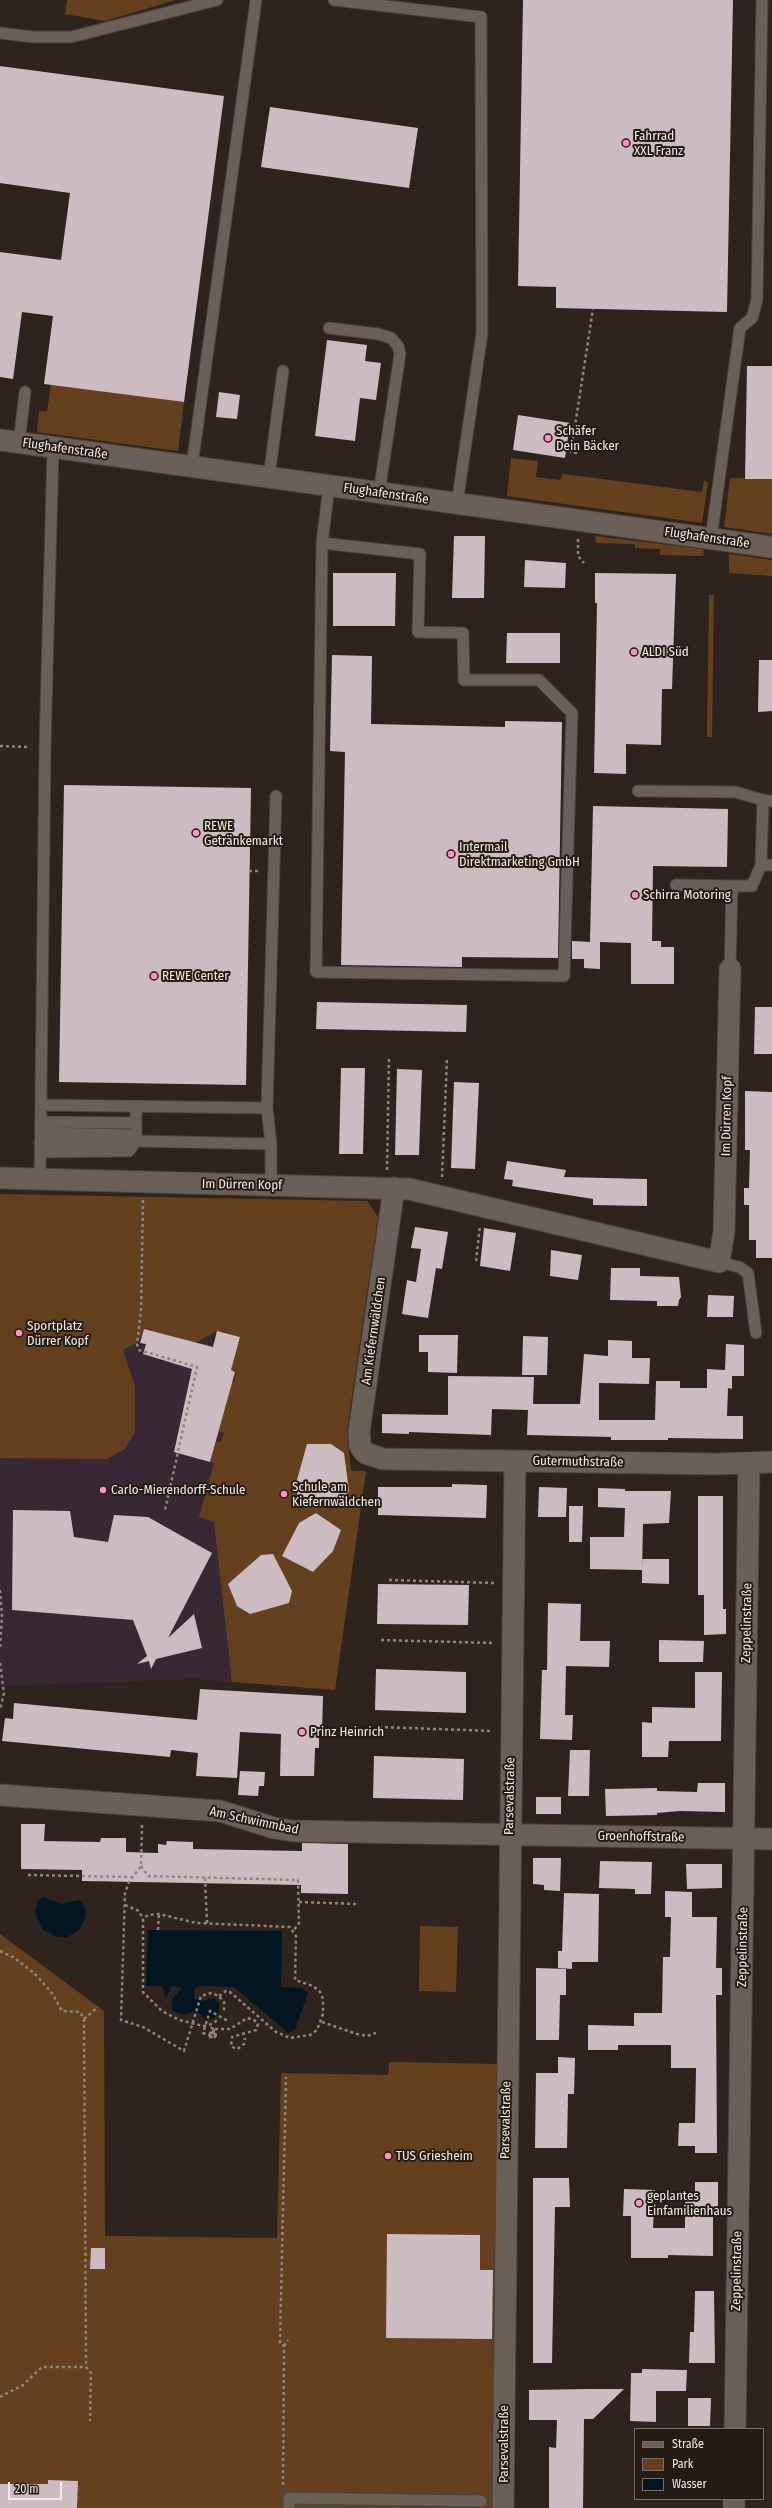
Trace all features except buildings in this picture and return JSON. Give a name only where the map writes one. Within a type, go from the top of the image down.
[{"type":"street","name":"Flughafenstraße","points":[[10,442],[772,547]]},
{"type":"street","name":"Im Dürren Kopf","points":[[0,1178],[390,1188],[441,1196],[719,1262],[724,1232],[730,969]]},
{"type":"street","name":"Am Kiefernwäldchen","points":[[383,1459],[365,1452],[360,1446],[359,1437],[390,1188]]},
{"type":"street","name":"Gutermuthstraße","points":[[383,1459],[749,1464],[772,1462]]},
{"type":"street","name":"Parsevalstraße","points":[[503,2508],[515,1461]]},
{"type":"street","name":"Zeppelinstraße","points":[[735,2428],[749,1464]]},
{"type":"street","name":"Am Schwimmbad","points":[[0,1795],[220,1811],[274,1828],[293,1831],[510,1835]]},
{"type":"street","name":"Groenhoffstraße","points":[[510,1835],[772,1839]]},
{"type":"lane","points":[[0,33],[32,37],[70,37],[217,0]]},
{"type":"lane","points":[[192,466],[256,0]]},
{"type":"lane","points":[[334,0],[481,16],[482,333],[457,504]]},
{"type":"lane","points":[[711,538],[740,328],[752,318],[757,300],[762,0]]},
{"type":"lane","points":[[329,328],[378,334],[391,338],[398,346],[400,354],[380,493]]},
{"type":"lane","points":[[268,477],[282,371]]},
{"type":"lane","points":[[10,442],[25,392]]},
{"type":"lane","points":[[40,1179],[45,748],[54,447]]},
{"type":"lane","points":[[322,543],[420,554],[418,632],[463,633],[464,680],[539,680],[572,713],[564,976],[316,972],[322,543],[329,486]]},
{"type":"lane","points":[[638,791],[735,792],[768,801],[767,865],[752,886],[676,885]]},
{"type":"lane","points":[[271,1186],[271,1144],[267,1108],[276,796]]},
{"type":"lane","points":[[730,969],[732,886]]},
{"type":"lane","points":[[41,1105],[267,1108]]},
{"type":"lane","points":[[40,1143],[129,1151],[136,1141],[136,1107]]},
{"type":"lane","points":[[40,1122],[136,1123]]},
{"type":"lane","points":[[40,1143],[129,1135],[136,1141],[271,1144]]},
{"type":"lane","name":"Im Dürren Kopf","points":[[719,1262],[745,1269],[751,1280],[756,1333]]},
{"type":"lane","points":[[289,2503],[481,2501]]},
{"type":"path","points":[[577,453],[571,452],[593,309]]},
{"type":"path","points":[[568,439],[573,440]]},
{"type":"path","points":[[578,520],[578,556],[584,563]]},
{"type":"path","points":[[0,746],[45,748]]},
{"type":"path","points":[[389,1057],[390,1188]]},
{"type":"path","points":[[441,1196],[447,1058]]},
{"type":"path","points":[[143,1182],[141,1310],[137,1344],[139,1350],[197,1367],[165,1510]]},
{"type":"path","points":[[476,1261],[482,1206]]},
{"type":"path","points":[[389,1580],[513,1583]]},
{"type":"path","points":[[0,1590],[2,1616],[0,1649]]},
{"type":"path","points":[[381,1640],[512,1644]]},
{"type":"path","points":[[0,1663],[4,1693],[0,1710]]},
{"type":"path","points":[[379,1727],[511,1732]]},
{"type":"path","points":[[143,1806],[141,1866],[148,1876],[298,1880],[299,1923],[294,1930]]},
{"type":"path","points":[[141,1866],[132,1877],[125,1893],[121,2020],[143,2027],[184,2051],[199,1999],[205,1994],[219,1996],[224,2002],[224,2011]]},
{"type":"path","points":[[28,1875],[132,1877]]},
{"type":"path","points":[[205,1878],[207,1923]]},
{"type":"path","points":[[299,1902],[356,1904]]},
{"type":"path","points":[[124,1905],[139,1911],[143,1919],[143,1992],[170,2016],[204,2026],[212,2024],[219,2019]]},
{"type":"path","points":[[143,1919],[148,1915],[159,1914],[188,1922],[283,1925],[294,1930],[296,1936],[295,1980],[306,1982],[320,1992],[324,2006],[322,2022],[310,2035],[304,2038],[290,2038],[276,2032],[230,1992],[226,1991],[219,1996]]},
{"type":"path","points":[[158,1930],[159,1914]]},
{"type":"path","points":[[0,1951],[13,1957],[34,1973],[52,1993],[62,2011],[80,2012],[84,2019],[86,2368],[90,2373],[90,2421]]},
{"type":"path","points":[[84,2019],[98,2007]]},
{"type":"path","points":[[228,2021],[212,2011],[207,2015],[203,2033],[230,2029],[247,2018],[254,2020],[258,2024],[256,2030],[232,2037],[231,2046],[236,2049],[242,2047],[245,2038]]},
{"type":"path","points":[[322,2022],[356,2034],[367,2036],[376,2033]]},
{"type":"path","points":[[284,2346],[280,2343],[286,2077]]},
{"type":"path","points":[[288,2340],[284,2346],[282,2482],[289,2503]]},
{"type":"path","points":[[0,2398],[23,2385],[42,2367],[86,2368]]},
{"type":"shaded area","points":[[144,1329],[195,1343],[217,1331],[240,1337],[359,1353],[347,1430],[351,1471],[366,1471],[335,1690],[194,1679],[0,1686],[0,1458],[107,1459],[135,1386],[123,1350],[138,1342]]},
{"type":"green space","points":[[67,0],[176,0],[105,21],[65,14]]},
{"type":"green space","points":[[51,384],[184,402],[178,451],[37,432],[39,411],[47,412]]},
{"type":"green space","points":[[511,458],[538,461],[536,477],[560,480],[563,474],[702,492],[704,480],[708,483],[702,523],[507,496]]},
{"type":"green space","points":[[730,478],[772,479],[772,534],[724,527]]},
{"type":"green space","points":[[595,536],[703,549],[704,554],[702,556],[660,555],[660,549],[635,548],[635,544],[596,543]]},
{"type":"green space","points":[[729,554],[772,560],[772,576],[729,573]]},
{"type":"green space","points":[[709,595],[714,595],[712,737],[707,737]]},
{"type":"green space","points":[[0,1194],[367,1201],[378,1217],[347,1430],[351,1471],[366,1471],[335,1690],[232,1682],[214,1522],[199,1517],[214,1463],[210,1462],[216,1441],[221,1442],[224,1433],[218,1431],[228,1380],[234,1382],[236,1372],[231,1370],[240,1337],[217,1331],[195,1343],[144,1329],[138,1342],[123,1350],[135,1386],[135,1432],[125,1449],[107,1459],[0,1458]]},
{"type":"green space","points":[[420,1926],[458,1927],[456,1992],[419,1991]]},
{"type":"green space","name":"TUS Griesheim","points":[[0,1934],[104,2011],[105,2236],[277,2238],[281,2073],[388,2075],[389,2062],[499,2064],[492,2508],[0,2508]]},
{"type":"water","points":[[43,1897],[61,1904],[80,1900],[86,1911],[85,1918],[79,1930],[67,1937],[58,1937],[43,1930],[35,1913],[38,1901]]},
{"type":"water","points":[[148,1930],[282,1931],[281,1987],[302,1988],[308,1993],[295,2030],[288,2033],[234,1987],[200,1986],[194,1989],[194,1999],[203,2001],[213,1998],[219,2003],[219,2012],[214,2018],[206,2020],[199,2013],[192,2012],[184,2015],[172,2010],[172,1999],[182,1988],[172,1986],[166,1998],[162,1986],[146,1986]]},
{"type":"place","name":"Fahrrad XXL Franz","points":[[626,143]]},
{"type":"place","name":"Schäfer Dein Bäcker","points":[[548,438]]},
{"type":"place","name":"ALDI Süd","points":[[634,652]]},
{"type":"place","name":"REWE Getränkemarkt","points":[[196,833]]},
{"type":"place","name":"Intermail Direktmarketing GmbH","points":[[451,854]]},
{"type":"place","name":"Schirra Motoring","points":[[635,895]]},
{"type":"place","name":"REWE Center","points":[[154,976]]},
{"type":"place","name":"Sportplatz Dürrer Kopf","points":[[19,1333]]},
{"type":"place","name":"Carlo-Mierendorff-Schule","points":[[103,1490]]},
{"type":"place","name":"Schule am Kiefernwäldchen","points":[[284,1494]]},
{"type":"place","name":"Prinz Heinrich","points":[[302,1732]]},
{"type":"place","name":"TUS Griesheim","points":[[388,2156]]},
{"type":"place","name":"geplantes Einfamilienhaus","points":[[639,2203]]}]
